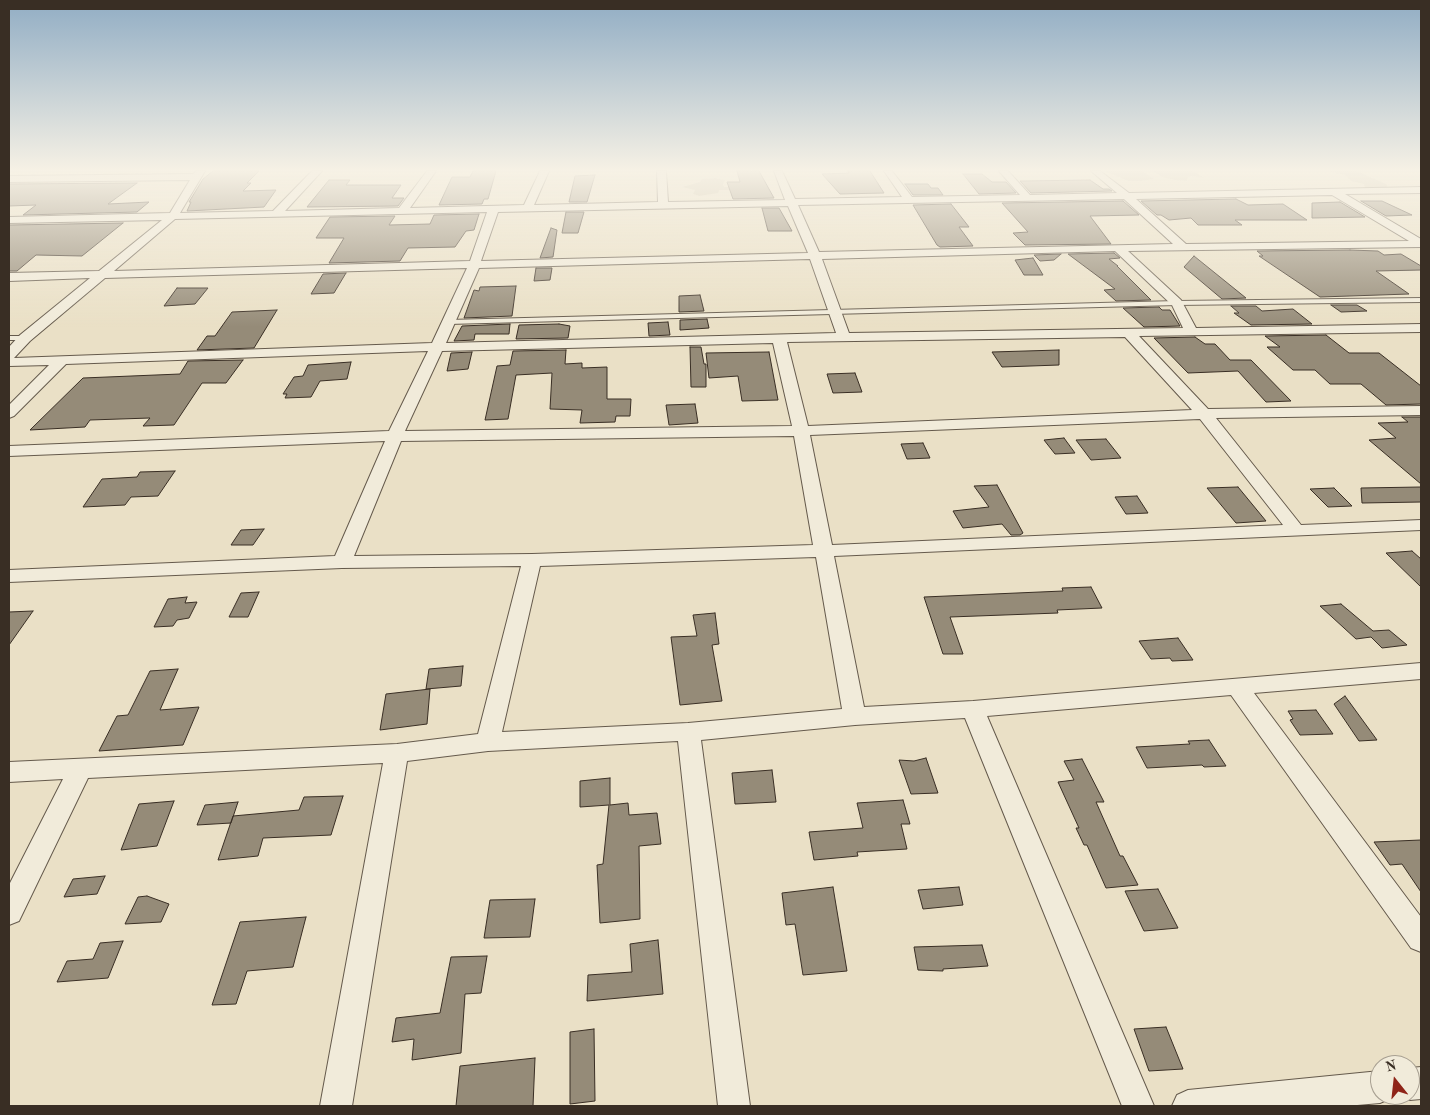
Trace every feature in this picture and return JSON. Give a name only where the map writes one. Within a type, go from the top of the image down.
[{"type":"street","points":[[9,355],[26,338],[165,223]]},
{"type":"street","points":[[342,562],[395,436],[474,266],[489,223]]},
{"type":"street","points":[[800,223],[815,256],[844,337]]},
{"type":"street","points":[[1158,223],[1183,246]]},
{"type":"street","points":[[9,277],[1183,246],[1421,244],[1386,223]]},
{"type":"street","points":[[1118,248],[1177,303],[1191,331]]},
{"type":"street","points":[[9,362],[437,347],[779,338],[1421,328]]},
{"type":"street","points":[[1129,333],[1204,414],[1296,530]]},
{"type":"street","points":[[779,338],[800,431],[855,716]]},
{"type":"street","points":[[9,413],[61,360]]},
{"type":"street","points":[[9,451],[395,436],[800,431],[1204,414],[1421,410]]},
{"type":"street","points":[[9,576],[342,562],[532,560],[824,551],[1421,525]]},
{"type":"street","points":[[488,742],[532,560]]},
{"type":"street","points":[[9,772],[397,753],[488,742],[688,732],[855,716],[973,709],[1421,671]]},
{"type":"street","points":[[1236,687],[1421,939]]},
{"type":"street","points":[[973,709],[1138,1106]]},
{"type":"street","points":[[688,732],[734,1106]]},
{"type":"street","points":[[336,1106],[397,753]]},
{"type":"street","points":[[9,912],[80,769]]},
{"type":"street","points":[[1188,1106],[1370,1088]]},
{"type":"lane","points":[[448,322],[1177,303],[1421,300]]},
{"type":"lane","points":[[9,338],[26,338]]},
{"type":"building","points":[[123,223],[82,256],[36,255],[17,271],[9,271],[10,225]]},
{"type":"building","points":[[326,223],[476,223],[474,230],[466,231],[455,247],[408,248],[400,261],[329,263],[344,238],[316,238]]},
{"type":"building","points":[[564,223],[581,223],[578,233],[562,233]]},
{"type":"building","points":[[766,223],[787,223],[792,231],[768,231]]},
{"type":"building","points":[[924,223],[966,223],[969,227],[959,227],[973,246],[940,247]]},
{"type":"building","points":[[1020,223],[1095,223],[1111,244],[1025,245],[1013,233],[1028,232]]},
{"type":"building","points":[[1196,223],[1239,223],[1242,225],[1198,225]]},
{"type":"building","points":[[551,228],[557,230],[553,257],[540,258]]},
{"type":"building","points":[[1257,251],[1378,251],[1384,255],[1401,254],[1421,266],[1421,270],[1376,271],[1409,294],[1320,297],[1259,256],[1263,256]]},
{"type":"building","points":[[1114,253],[1120,258],[1109,259],[1151,300],[1116,301],[1104,290],[1115,289],[1068,254]]},
{"type":"building","points":[[1061,254],[1054,260],[1040,261],[1034,255]]},
{"type":"building","points":[[1194,256],[1246,298],[1222,299],[1184,267]]},
{"type":"building","points":[[1033,258],[1043,275],[1024,275],[1015,260]]},
{"type":"building","points":[[536,268],[552,268],[550,280],[534,281]]},
{"type":"building","points":[[346,273],[334,293],[311,294],[323,274]]},
{"type":"building","points":[[516,286],[512,316],[464,318],[474,290],[479,291],[480,287]]},
{"type":"building","points":[[177,288],[208,288],[195,304],[164,306]]},
{"type":"building","points":[[700,295],[704,311],[679,312],[679,296]]},
{"type":"building","points":[[1331,305],[1357,305],[1367,311],[1341,312]]},
{"type":"building","points":[[1231,306],[1256,306],[1262,311],[1293,309],[1312,324],[1251,325],[1234,313],[1239,313]]},
{"type":"building","points":[[1159,307],[1162,310],[1170,310],[1180,326],[1144,327],[1123,308]]},
{"type":"building","points":[[277,310],[254,348],[197,350],[207,336],[215,336],[232,312]]},
{"type":"building","points":[[707,319],[709,328],[680,330],[680,320]]},
{"type":"building","points":[[668,322],[670,335],[649,336],[648,323]]},
{"type":"building","points":[[510,324],[509,334],[475,334],[474,340],[454,341],[462,326]]},
{"type":"building","points":[[559,324],[570,326],[568,338],[516,339],[519,325]]},
{"type":"building","points":[[1326,335],[1349,353],[1379,353],[1421,386],[1421,404],[1386,405],[1361,384],[1330,384],[1315,370],[1293,370],[1267,347],[1280,347],[1265,336]]},
{"type":"building","points":[[1195,337],[1205,344],[1215,344],[1230,360],[1251,360],[1291,401],[1266,402],[1238,371],[1188,373],[1154,338]]},
{"type":"building","points":[[690,347],[701,347],[704,364],[706,364],[706,387],[691,387]]},
{"type":"building","points":[[566,350],[565,364],[582,363],[582,368],[607,367],[607,399],[631,399],[630,416],[616,416],[615,422],[580,423],[582,410],[550,409],[552,373],[516,375],[508,419],[485,420],[497,366],[510,365],[513,351]]},
{"type":"building","points":[[1059,350],[1059,365],[1002,367],[992,352]]},
{"type":"building","points":[[472,352],[468,369],[447,371],[451,353]]},
{"type":"building","points":[[769,352],[778,400],[742,401],[738,376],[709,378],[706,353]]},
{"type":"building","points":[[243,360],[226,383],[202,383],[174,425],[143,426],[150,418],[90,420],[85,427],[30,430],[83,378],[180,374],[188,361]]},
{"type":"building","points":[[351,362],[347,379],[320,381],[311,397],[285,398],[287,394],[283,394],[294,377],[303,376],[308,365]]},
{"type":"building","points":[[855,373],[862,392],[833,393],[827,374]]},
{"type":"building","points":[[695,404],[698,423],[669,425],[666,405]]},
{"type":"building","points":[[1402,417],[1421,417],[1421,484],[1369,440],[1396,438],[1378,423],[1408,422]]},
{"type":"building","points":[[1064,438],[1075,453],[1055,454],[1044,440]]},
{"type":"building","points":[[1106,439],[1121,458],[1091,460],[1076,440]]},
{"type":"building","points":[[923,443],[930,458],[907,459],[901,444]]},
{"type":"building","points":[[175,471],[158,496],[131,497],[125,505],[83,507],[102,479],[137,477],[140,472]]},
{"type":"building","points":[[997,485],[1023,533],[1020,535],[1011,535],[1002,524],[963,528],[953,511],[989,507],[974,486]]},
{"type":"building","points":[[1238,487],[1266,521],[1236,523],[1207,488]]},
{"type":"building","points":[[1421,487],[1421,502],[1362,503],[1361,488]]},
{"type":"building","points":[[1334,488],[1352,506],[1328,507],[1310,489]]},
{"type":"building","points":[[1137,496],[1148,513],[1126,514],[1115,497]]},
{"type":"building","points":[[264,529],[253,545],[231,545],[241,530]]},
{"type":"building","points":[[1412,551],[1421,559],[1421,587],[1386,553]]},
{"type":"building","points":[[1091,587],[1102,608],[1057,610],[1058,613],[950,617],[963,654],[943,654],[924,597],[1063,591],[1062,588]]},
{"type":"building","points":[[259,592],[248,617],[229,617],[241,593]]},
{"type":"building","points":[[187,597],[185,603],[197,602],[189,618],[177,620],[173,626],[154,627],[168,599]]},
{"type":"building","points":[[1341,604],[1373,631],[1389,630],[1407,645],[1382,648],[1371,637],[1356,639],[1320,606]]},
{"type":"building","points":[[33,611],[9,645],[9,612]]},
{"type":"building","points":[[715,613],[719,644],[712,645],[722,701],[680,705],[671,637],[697,636],[693,615]]},
{"type":"building","points":[[1178,638],[1193,660],[1151,659],[1139,641]]},
{"type":"building","points":[[463,666],[461,686],[426,689],[429,669]]},
{"type":"building","points":[[178,669],[160,710],[199,707],[183,745],[99,751],[117,716],[128,715],[150,671]]},
{"type":"building","points":[[430,689],[427,724],[380,730],[386,694]]},
{"type":"building","points":[[1345,696],[1377,740],[1359,741],[1334,704]]},
{"type":"building","points":[[1316,710],[1333,734],[1300,735],[1290,720],[1293,719],[1288,711]]},
{"type":"building","points":[[1209,740],[1226,766],[1204,767],[1202,765],[1147,768],[1136,747],[1190,744],[1188,741]]},
{"type":"building","points":[[926,758],[938,793],[911,794],[899,760],[914,761]]},
{"type":"building","points":[[1082,759],[1104,802],[1096,802],[1120,856],[1123,856],[1138,885],[1106,888],[1087,845],[1084,845],[1076,828],[1079,828],[1058,782],[1074,780],[1064,761]]},
{"type":"building","points":[[772,770],[776,802],[735,804],[732,773]]},
{"type":"building","points":[[610,778],[610,805],[628,803],[629,815],[657,813],[661,844],[639,846],[640,919],[600,923],[597,865],[603,864],[609,805],[580,807],[580,781]]},
{"type":"building","points":[[343,796],[331,835],[263,838],[258,856],[218,860],[233,816],[299,810],[304,797]]},
{"type":"building","points":[[903,800],[910,824],[901,824],[907,849],[857,852],[858,856],[814,860],[809,832],[863,828],[857,803]]},
{"type":"building","points":[[174,801],[157,846],[121,850],[139,804]]},
{"type":"building","points":[[238,802],[231,823],[197,825],[205,805]]},
{"type":"building","points":[[1421,840],[1421,892],[1402,864],[1390,865],[1374,842]]},
{"type":"building","points":[[105,876],[97,894],[64,897],[73,879]]},
{"type":"building","points":[[833,887],[847,971],[803,975],[795,924],[786,925],[782,893]]},
{"type":"building","points":[[959,887],[963,905],[923,909],[918,890]]},
{"type":"building","points":[[1158,889],[1178,928],[1144,931],[1125,891]]},
{"type":"building","points":[[147,896],[169,904],[161,922],[125,924],[138,897]]},
{"type":"building","points":[[535,899],[530,937],[484,938],[490,900]]},
{"type":"building","points":[[306,917],[293,967],[247,971],[236,1004],[212,1005],[240,922]]},
{"type":"building","points":[[658,940],[663,994],[587,1001],[588,975],[632,972],[630,944]]},
{"type":"building","points":[[123,941],[108,978],[57,982],[67,961],[93,959],[100,943]]},
{"type":"building","points":[[982,945],[988,966],[943,969],[943,971],[918,970],[914,947]]},
{"type":"building","points":[[487,956],[481,993],[465,994],[461,1053],[412,1060],[414,1039],[392,1042],[396,1018],[440,1013],[451,957]]},
{"type":"building","points":[[1166,1027],[1183,1069],[1149,1071],[1134,1029]]},
{"type":"building","points":[[594,1029],[595,1101],[570,1104],[570,1032]]},
{"type":"building","points":[[535,1058],[533,1106],[456,1106],[460,1066]]}]
